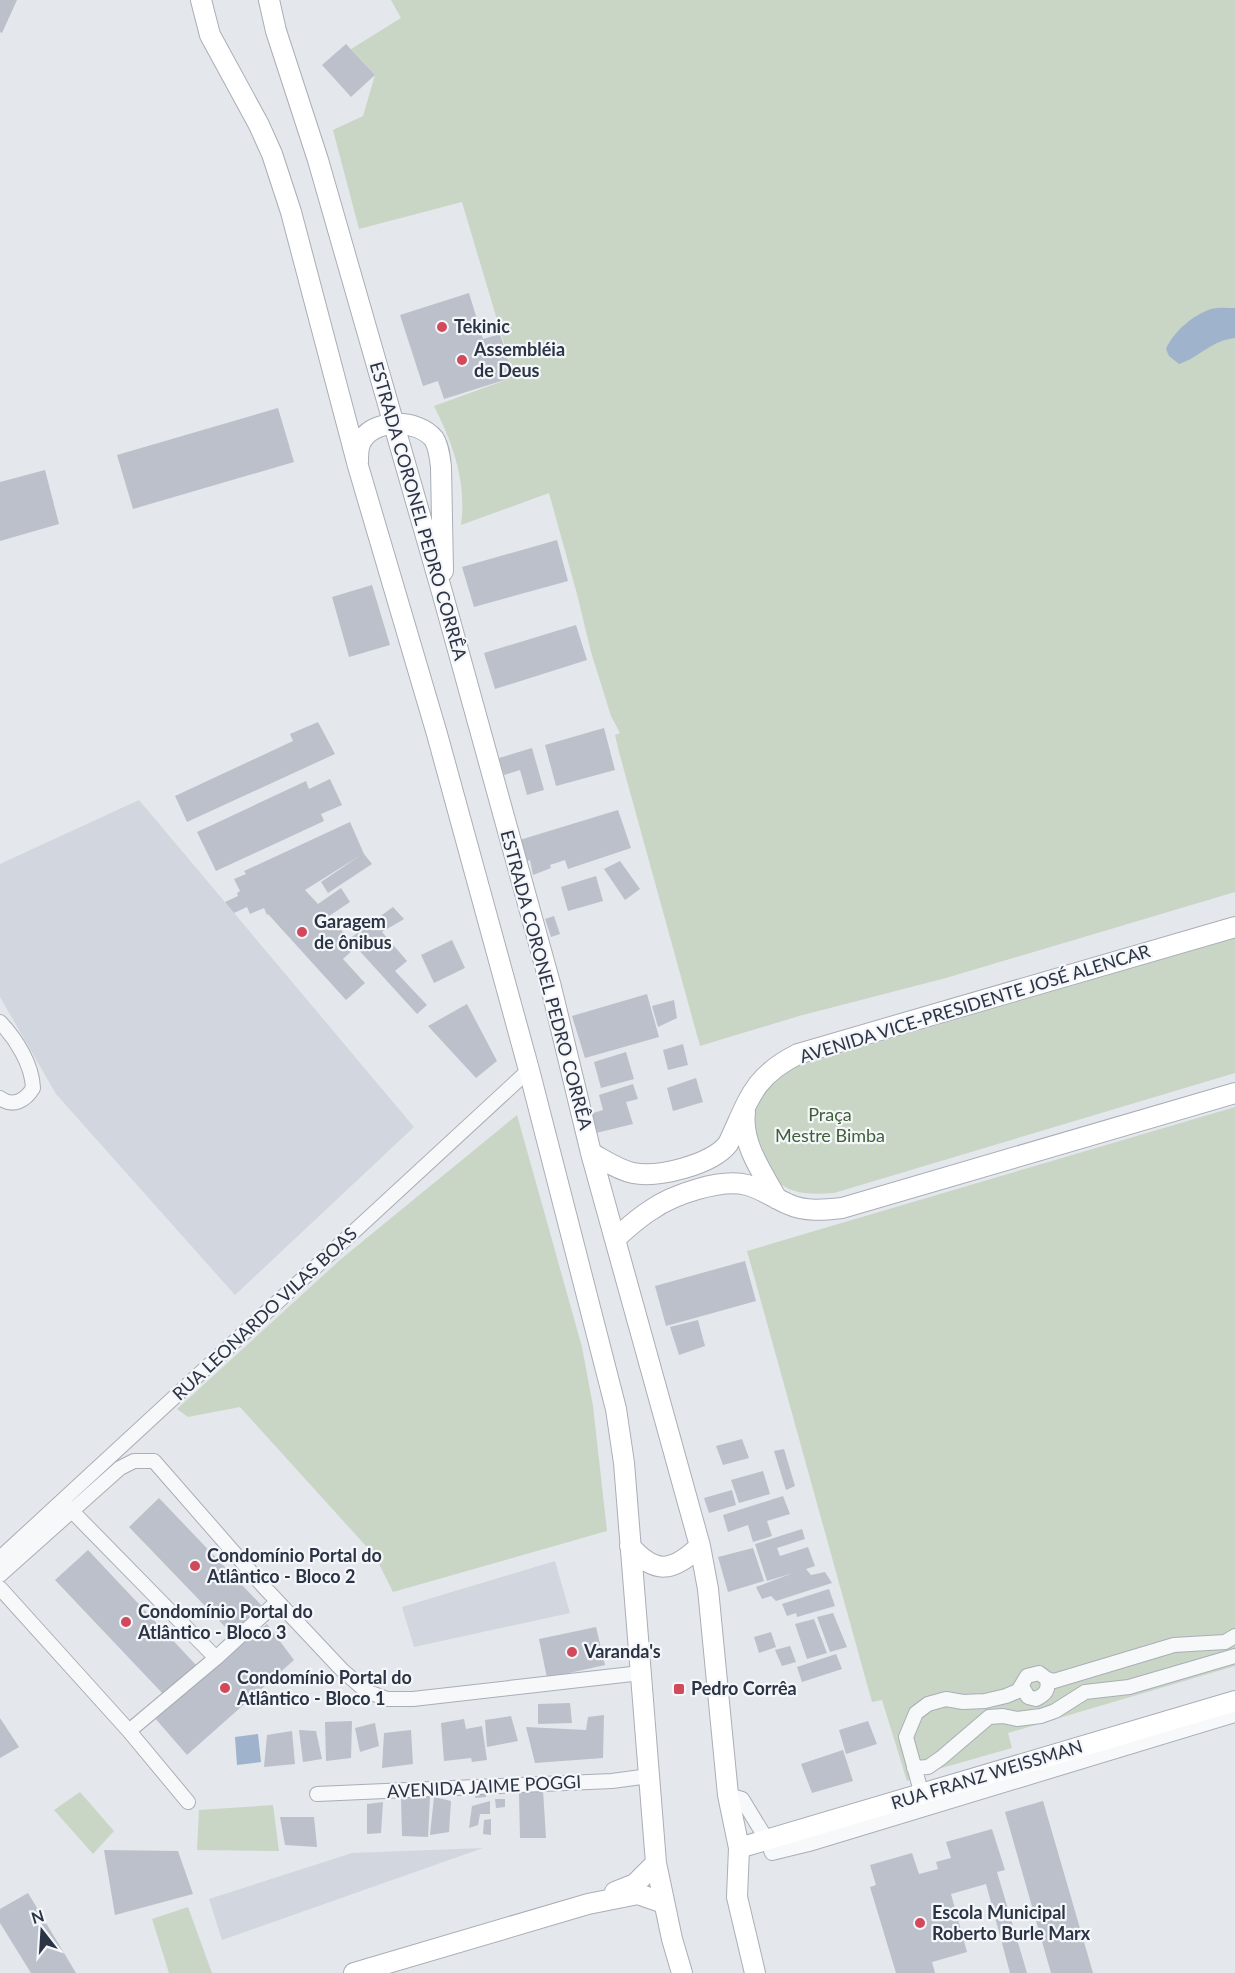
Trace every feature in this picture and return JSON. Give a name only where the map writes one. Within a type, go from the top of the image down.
[{"type":"main road","points":[[185,0],[210,35],[259,125],[272,154],[291,212],[358,466],[437,734],[529,1070],[616,1409],[624,1463],[656,1863],[682,1973]]},
{"type":"main road","points":[[201,0],[210,35]]},
{"type":"main road","name":"ESTRADA CORONEL PEDRO CORRÊA","points":[[269,0],[276,31],[318,160],[442,592],[551,987],[591,1153],[700,1546],[708,1589],[728,1795],[739,1848],[737,1898],[754,1973]]},
{"type":"main road","points":[[358,466],[359,445],[363,438],[372,431],[393,423],[418,427],[434,440],[439,451],[443,536],[442,592]]},
{"type":"main road","name":"AVENIDA VICE-PRESIDENTE JOSÉ ALENCAR","points":[[591,1153],[630,1173],[646,1175],[691,1165],[722,1151],[728,1144],[752,1092],[778,1064],[798,1054],[1235,927]]},
{"type":"main road","points":[[615,1239],[652,1209],[671,1199],[703,1188],[735,1183],[745,1184],[790,1205],[816,1211],[842,1208],[1235,1093]]},
{"type":"main road","points":[[745,1109],[745,1134],[751,1151],[777,1199]]},
{"type":"main road","points":[[630,1546],[646,1562],[660,1566],[679,1562],[700,1546]]},
{"type":"main road","name":"RUA FRANZ WEISSMAN","points":[[739,1848],[1235,1701]]},
{"type":"main road","points":[[588,1904],[634,1884],[656,1863]]},
{"type":"main road","points":[[354,1973],[588,1904],[638,1894],[664,1903]]},
{"type":"street","points":[[0,1022],[10,1033],[33,1078],[33,1088],[23,1100],[14,1103],[2,1100]]},
{"type":"street","name":"RUA LEONARDO VILAS BOAS","points":[[0,1558],[67,1506],[529,1070]]},
{"type":"street","points":[[0,1575],[67,1506],[120,1468],[134,1461],[154,1461],[277,1602],[342,1670],[366,1691],[387,1699],[434,1696],[640,1673]]},
{"type":"street","points":[[67,1506],[216,1658]]},
{"type":"street","points":[[0,1588],[129,1731],[188,1802]]},
{"type":"street","points":[[129,1731],[216,1658],[277,1602]]},
{"type":"street","points":[[922,1795],[906,1737],[916,1713],[928,1704],[946,1699],[963,1702],[985,1701],[1018,1691],[1027,1676],[1040,1673],[1054,1681],[1174,1644],[1225,1642],[1235,1636]]},
{"type":"street","points":[[914,1768],[928,1767],[989,1717],[1002,1716],[1017,1719],[1041,1716],[1055,1711],[1085,1692],[1129,1687],[1235,1656]]},
{"type":"street","points":[[1022,1686],[1028,1697],[1036,1699],[1045,1694],[1048,1687],[1047,1679]]},
{"type":"street","points":[[728,1795],[742,1799],[767,1840],[772,1853],[809,1844],[1235,1715]]},
{"type":"street","name":"AVENIDA JAIME POGGI","points":[[317,1794],[612,1781],[649,1776]]},
{"type":"shaded area","points":[[139,800],[414,1127],[235,1295],[56,1094],[0,997],[0,864]]},
{"type":"shaded area","points":[[555,1561],[570,1613],[414,1647],[402,1607]]},
{"type":"shaded area","points":[[483,1848],[222,1940],[209,1899],[352,1853]]},
{"type":"green space","points":[[391,0],[1235,0],[1235,892],[946,978],[799,1016],[700,1046],[619,752],[615,735],[620,733],[611,716],[591,652],[549,493],[461,525],[462,494],[457,464],[434,406],[514,377],[462,202],[359,229],[333,130],[363,116],[375,75],[351,49],[401,18]]},
{"type":"green space","name":"Praça Mestre Bimba","points":[[1235,938],[1235,1073],[834,1193],[816,1194],[791,1190],[776,1180],[768,1167],[755,1132],[754,1112],[760,1096],[784,1070]]},
{"type":"green space","points":[[1235,1107],[1235,1666],[1008,1733],[1012,1748],[931,1771],[907,1781],[882,1700],[872,1702],[747,1251]]},
{"type":"green space","points":[[517,1115],[582,1347],[593,1406],[607,1531],[393,1592],[375,1556],[240,1407],[188,1417],[177,1409],[341,1259]]},
{"type":"green space","points":[[80,1792],[114,1831],[93,1854],[54,1810]]},
{"type":"green space","points":[[273,1805],[279,1851],[197,1850],[199,1810]]},
{"type":"green space","points":[[188,1907],[212,1973],[169,1973],[152,1919]]},
{"type":"water","points":[[1235,308],[1235,338],[1212,345],[1179,364],[1169,356],[1166,349],[1169,343],[1191,320],[1211,309]]},
{"type":"water","points":[[258,1734],[261,1762],[237,1765],[235,1737]]},
{"type":"building","points":[[0,0],[17,0],[2,33],[0,32]]},
{"type":"building","points":[[346,44],[375,75],[351,97],[322,65]]},
{"type":"building","points":[[469,293],[483,339],[500,334],[514,377],[444,399],[438,381],[423,386],[400,315]]},
{"type":"building","points":[[278,408],[294,462],[133,509],[117,455]]},
{"type":"building","points":[[45,470],[59,524],[0,541],[0,482]]},
{"type":"building","points":[[557,540],[568,581],[474,607],[462,567]]},
{"type":"building","points":[[372,585],[390,645],[349,657],[332,597]]},
{"type":"building","points":[[576,625],[587,660],[495,689],[484,653]]},
{"type":"building","points":[[318,722],[335,754],[187,822],[175,796],[293,741],[290,734]]},
{"type":"building","points":[[604,728],[615,770],[556,786],[545,745]]},
{"type":"building","points":[[532,748],[544,790],[527,795],[520,770],[504,775],[499,758]]},
{"type":"building","points":[[330,779],[342,805],[321,814],[324,821],[216,871],[197,832],[306,781],[309,789]]},
{"type":"building","points":[[618,810],[631,848],[568,869],[565,860],[550,865],[551,868],[533,875],[530,860],[520,864],[513,842]]},
{"type":"building","points":[[350,822],[364,854],[372,864],[328,893],[321,882],[361,855],[305,890],[318,904],[341,888],[350,902],[329,916],[349,939],[393,907],[404,919],[382,932],[407,961],[395,971],[427,1005],[417,1014],[356,947],[343,959],[365,983],[346,1000],[267,915],[264,908],[250,914],[247,907],[234,913],[225,902],[238,896],[237,893],[240,891],[234,879],[246,874],[244,871]]},
{"type":"building","points":[[620,861],[640,889],[625,900],[604,869]]},
{"type":"building","points":[[596,876],[603,901],[568,911],[561,887]]},
{"type":"building","points":[[554,916],[560,934],[551,937],[545,919]]},
{"type":"building","points":[[452,940],[465,968],[434,983],[421,955]]},
{"type":"building","points":[[647,994],[659,1037],[585,1058],[572,1016]]},
{"type":"building","points":[[674,1000],[677,1018],[658,1027],[652,1006]]},
{"type":"building","points":[[467,1004],[497,1061],[476,1078],[428,1026]]},
{"type":"building","points":[[683,1044],[688,1065],[668,1070],[663,1050]]},
{"type":"building","points":[[626,1052],[634,1079],[601,1088],[594,1062]]},
{"type":"building","points":[[696,1078],[703,1102],[673,1111],[667,1088]]},
{"type":"building","points":[[633,1084],[638,1099],[626,1102],[633,1124],[596,1133],[590,1114],[603,1110],[599,1095]]},
{"type":"building","points":[[745,1261],[756,1301],[666,1326],[655,1286]]},
{"type":"building","points":[[698,1320],[705,1346],[679,1355],[670,1327]]},
{"type":"building","points":[[742,1439],[749,1458],[723,1465],[716,1446]]},
{"type":"building","points":[[784,1449],[795,1486],[786,1490],[774,1451]]},
{"type":"building","points":[[763,1471],[770,1494],[739,1503],[731,1480]]},
{"type":"building","points":[[732,1490],[736,1505],[709,1513],[704,1498]]},
{"type":"building","points":[[783,1496],[790,1514],[767,1521],[772,1536],[753,1542],[748,1525],[728,1532],[723,1515]]},
{"type":"building","name":"Condomínio Portal do Atlântico - Bloco 2","points":[[159,1498],[262,1606],[232,1634],[129,1527]]},
{"type":"building","points":[[802,1529],[805,1539],[777,1548],[780,1556],[808,1547],[815,1566],[806,1569],[811,1575],[825,1572],[832,1583],[776,1601],[771,1596],[762,1599],[756,1587],[793,1573],[767,1581],[755,1544]]},
{"type":"building","points":[[753,1548],[764,1581],[728,1592],[718,1557]]},
{"type":"building","name":"Condomínio Portal do Atlântico - Bloco 3","points":[[88,1550],[196,1665],[164,1695],[55,1580]]},
{"type":"building","points":[[829,1589],[835,1606],[797,1617],[796,1613],[787,1616],[782,1604]]},
{"type":"building","points":[[833,1613],[847,1647],[830,1652],[817,1617]]},
{"type":"building","points":[[814,1619],[827,1653],[807,1659],[795,1624]]},
{"type":"building","name":"Condomínio Portal do Atlântico - Bloco 1","points":[[267,1624],[294,1660],[187,1755],[154,1717]]},
{"type":"building","name":"Varanda's","points":[[596,1627],[605,1665],[547,1678],[539,1639]]},
{"type":"building","points":[[771,1632],[776,1647],[759,1653],[754,1637]]},
{"type":"building","points":[[790,1646],[796,1662],[782,1666],[775,1650]]},
{"type":"building","points":[[836,1654],[842,1669],[802,1682],[797,1667]]},
{"type":"building","points":[[570,1703],[572,1723],[538,1724],[538,1704]]},
{"type":"building","points":[[604,1715],[603,1758],[535,1763],[526,1727],[586,1730],[588,1717]]},
{"type":"building","points":[[511,1716],[518,1741],[487,1747],[485,1720]]},
{"type":"building","points":[[0,1718],[19,1747],[0,1758]]},
{"type":"building","points":[[464,1719],[466,1729],[482,1726],[487,1760],[472,1762],[471,1758],[444,1761],[441,1723]]},
{"type":"building","points":[[352,1721],[351,1758],[326,1761],[325,1722]]},
{"type":"building","points":[[868,1721],[877,1744],[846,1754],[839,1730]]},
{"type":"building","points":[[375,1723],[379,1746],[360,1752],[355,1728]]},
{"type":"building","points":[[299,1730],[316,1731],[322,1759],[303,1762]]},
{"type":"building","points":[[411,1730],[413,1764],[382,1768],[384,1733]]},
{"type":"building","points":[[292,1731],[295,1764],[264,1767],[267,1735]]},
{"type":"building","points":[[843,1750],[853,1781],[812,1793],[801,1764]]},
{"type":"building","points":[[487,1789],[486,1797],[475,1798],[477,1790]]},
{"type":"building","points":[[543,1790],[546,1838],[520,1838],[519,1793]]},
{"type":"building","points":[[401,1796],[430,1797],[428,1837],[402,1836]]},
{"type":"building","points":[[434,1797],[451,1801],[449,1832],[430,1835]]},
{"type":"building","points":[[495,1799],[505,1799],[505,1807],[496,1808]]},
{"type":"building","points":[[490,1801],[490,1814],[480,1814],[478,1825],[469,1828],[472,1806]]},
{"type":"building","points":[[1043,1801],[1093,1973],[1051,1973],[1005,1812]]},
{"type":"building","points":[[383,1802],[381,1833],[367,1834],[367,1804]]},
{"type":"building","points":[[280,1817],[314,1817],[317,1847],[285,1845]]},
{"type":"building","points":[[491,1819],[491,1835],[483,1834],[484,1820]]},
{"type":"building","name":"Escola Municipal Roberto Burle Marx","points":[[992,1829],[1005,1870],[997,1872],[1027,1973],[1010,1973],[986,1884],[951,1894],[967,1952],[932,1962],[935,1973],[896,1973],[870,1887],[876,1885],[870,1865],[912,1853],[919,1874],[938,1869],[936,1862],[951,1858],[946,1842]]},
{"type":"building","points":[[104,1850],[178,1851],[193,1894],[115,1915]]},
{"type":"building","points":[[28,1893],[76,1973],[31,1973],[0,1923],[0,1909]]},
{"type":"place","name":"Tekinic","points":[[442,327]]},
{"type":"place","name":"Assembléia de Deus","points":[[462,360]]},
{"type":"place","name":"Garagem de ônibus","points":[[302,932]]},
{"type":"place","name":"Condomínio Portal do Atlântico - Bloco 2","points":[[195,1566]]},
{"type":"place","name":"Condomínio Portal do Atlântico - Bloco 3","points":[[126,1622]]},
{"type":"place","name":"Varanda's","points":[[572,1652]]},
{"type":"place","name":"Condomínio Portal do Atlântico - Bloco 1","points":[[225,1688]]},
{"type":"place","name":"Pedro Corrêa","points":[[679,1689]]},
{"type":"place","name":"Escola Municipal Roberto Burle Marx","points":[[920,1923]]}]
